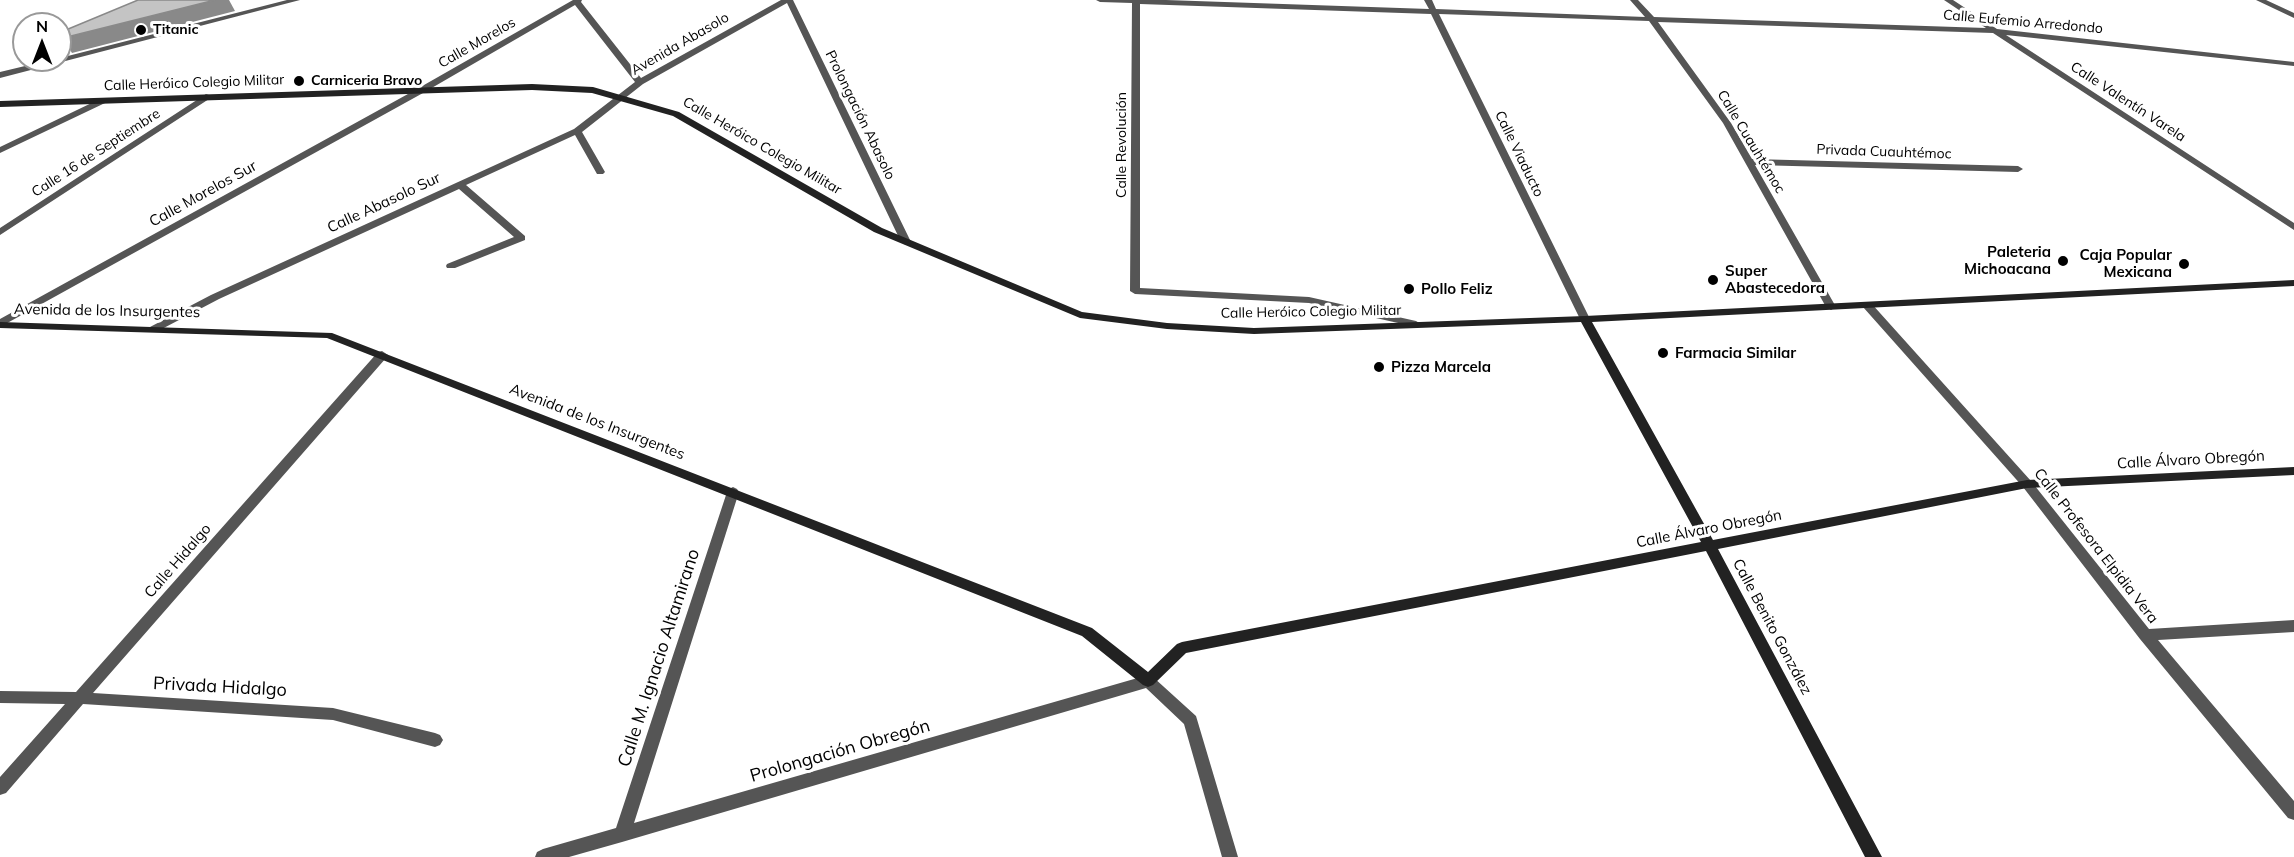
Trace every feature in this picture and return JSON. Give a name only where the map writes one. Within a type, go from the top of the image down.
[{"type":"street","points":[[72,57],[296,0]]},
{"type":"street","name":"Avenida Abasolo","points":[[620,96],[640,81],[788,0]]},
{"type":"street","name":"Prolongación Abasolo","points":[[788,0],[906,242]]},
{"type":"street","name":"Calle Eufemio Arredondo","points":[[1100,0],[1995,31],[2294,64]]},
{"type":"street","name":"Calle Viaducto","points":[[1428,0],[1585,320]]},
{"type":"street","name":"Calle Cuauhtémoc","points":[[1634,0],[1651,18],[1727,123],[1831,307]]},
{"type":"street","name":"Calle Valentín Varela","points":[[1948,0],[2294,227]]},
{"type":"street","points":[[2259,0],[2294,16]]},
{"type":"street","points":[[577,1],[640,81]]},
{"type":"street","name":"Calle Morelos","points":[[420,91],[577,1]]},
{"type":"street","name":"Calle Revolución","points":[[1135,291],[1136,1]]},
{"type":"street","points":[[236,7],[255,11]]},
{"type":"street","points":[[72,42],[93,33]]},
{"type":"street","name":"Calle Heróico Colegio Militar","points":[[0,104],[532,87],[593,90],[676,114],[878,230],[1080,315],[1167,326],[1254,331],[1585,320],[2294,283]]},
{"type":"street","name":"Calle Morelos Sur","points":[[0,324],[420,91]]},
{"type":"street","name":"Calle Abasolo Sur","points":[[154,329],[214,297],[577,131],[620,96]]},
{"type":"street","name":"Calle 16 de Septiembre","points":[[0,232],[206,98]]},
{"type":"street","points":[[0,150],[102,100]]},
{"type":"street","points":[[577,131],[600,172]]},
{"type":"street","name":"Privada Cuauhtémoc","points":[[1749,162],[2018,169]]},
{"type":"street","points":[[451,266],[521,238],[460,185]]},
{"type":"street","name":"Calle Heróico Colegio Militar","points":[[1135,291],[1310,300],[1416,324]]},
{"type":"street","name":"Calle Profesora Elpidia Vera","points":[[1867,305],[2027,484],[2145,634],[2294,813]]},
{"type":"street","name":"Calle Benito González","points":[[1585,320],[1710,546],[1874,857]]},
{"type":"street","name":"Avenida de los Insurgentes","points":[[0,324],[328,335],[1087,632],[1148,681]]},
{"type":"street","name":"Calle Hidalgo","points":[[0,788],[382,355]]},
{"type":"street","name":"Calle Álvaro Obregón","points":[[1148,681],[1182,648],[2027,484],[2294,471]]},
{"type":"street","name":"Calle M. Ignacio Altamirano","points":[[622,835],[733,492]]},
{"type":"street","points":[[2145,634],[2294,626]]},
{"type":"street","points":[[1148,681],[1191,721],[1230,857]]},
{"type":"street","name":"Prolongación Obregón","points":[[543,857],[1148,681]]},
{"type":"street","name":"Privada Hidalgo","points":[[0,697],[79,699],[333,714],[435,740]]},
{"type":"building","points":[[138,0],[215,0],[72,36],[72,27]]},
{"type":"place","name":"Titanic","points":[[141,30]]},
{"type":"place","name":"Carniceria Bravo","points":[[299,81]]},
{"type":"place","name":"Paleteria Michoacana","points":[[2063,261]]},
{"type":"place","name":"Caja Popular Mexicana","points":[[2184,264]]},
{"type":"place","name":"Super Abastecedora","points":[[1713,280]]},
{"type":"place","name":"Pollo Feliz","points":[[1409,289]]},
{"type":"place","name":"Farmacia Similar","points":[[1663,353]]},
{"type":"place","name":"Pizza Marcela","points":[[1379,367]]}]
